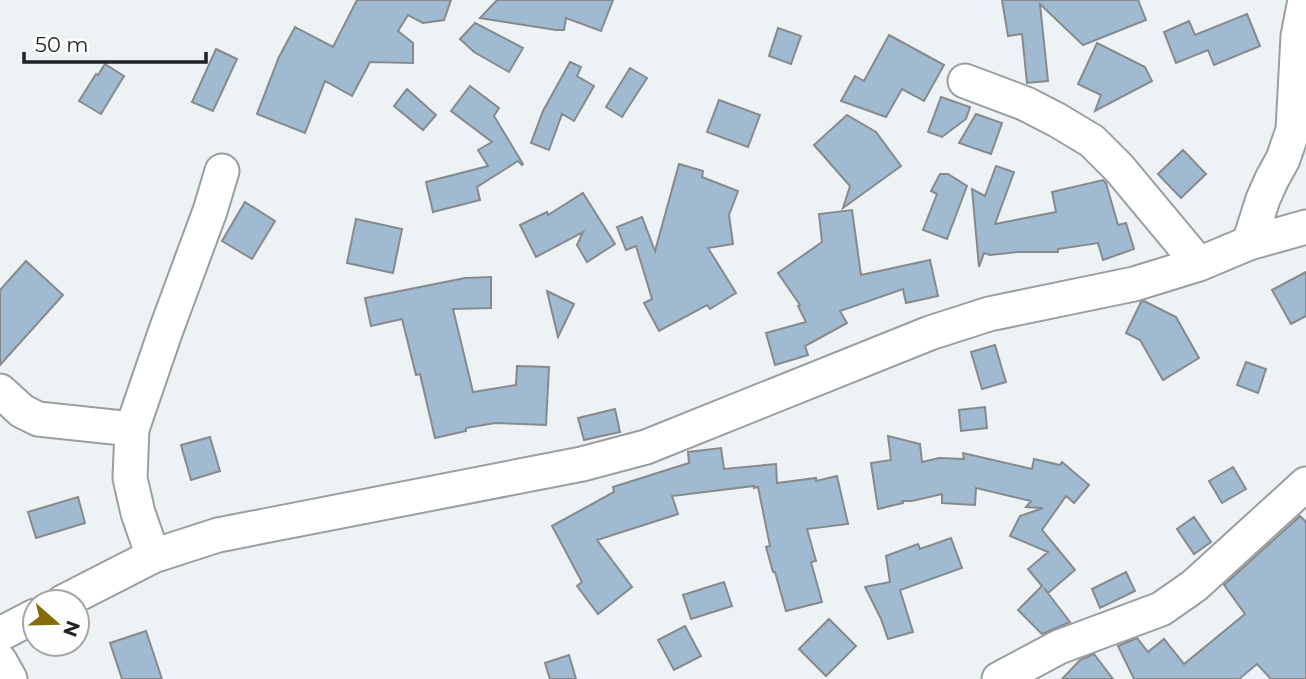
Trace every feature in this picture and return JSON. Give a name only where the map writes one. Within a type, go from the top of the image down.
[{"type":"street","points":[[1249,243],[1263,199],[1283,159],[1293,130],[1298,36],[1305,0]]},
{"type":"street","points":[[965,81],[1026,104],[1092,141],[1119,168],[1199,264]]},
{"type":"street","points":[[153,556],[138,513],[130,478],[132,429],[222,171]]},
{"type":"street","points":[[90,588],[153,556],[218,535],[582,464],[646,447],[942,329],[989,314],[1134,284],[1199,264],[1249,243],[1306,227]]},
{"type":"street","points":[[0,391],[22,411],[38,419],[132,429]]},
{"type":"street","points":[[999,679],[1059,647],[1161,609],[1194,586],[1306,484]]},
{"type":"street","points":[[0,634],[21,623]]},
{"type":"street","points":[[0,661],[10,679]]},
{"type":"building","points":[[357,0],[451,0],[444,20],[423,23],[408,15],[398,31],[413,43],[413,63],[370,62],[352,96],[325,81],[305,133],[257,114],[279,57],[295,27],[333,47]]},
{"type":"building","points":[[497,0],[613,0],[601,31],[566,18],[564,30],[556,30],[480,18]]},
{"type":"building","points":[[1002,0],[1138,0],[1146,20],[1083,45],[1040,4],[1048,81],[1027,83],[1022,34],[1008,36]]},
{"type":"building","points":[[1247,14],[1260,46],[1214,65],[1208,50],[1176,63],[1164,32],[1189,21],[1195,35]]},
{"type":"building","points":[[475,23],[523,48],[509,72],[474,52],[460,39]]},
{"type":"building","points":[[778,28],[801,36],[791,64],[769,56]]},
{"type":"building","points":[[889,35],[944,65],[924,101],[902,89],[886,117],[841,101],[855,76],[864,81]]},
{"type":"building","points":[[1097,43],[1145,67],[1152,81],[1095,111],[1101,95],[1078,84]]},
{"type":"building","points":[[216,49],[237,59],[213,111],[192,102]]},
{"type":"building","points":[[570,62],[581,67],[577,76],[594,86],[574,121],[562,114],[549,150],[531,143],[543,111]]},
{"type":"building","points":[[105,64],[124,76],[101,114],[79,101]]},
{"type":"building","points":[[630,68],[647,78],[622,117],[606,107]]},
{"type":"building","points":[[470,86],[499,108],[494,116],[523,164],[518,161],[477,187],[480,200],[433,212],[426,182],[488,166],[478,150],[492,142],[451,111]]},
{"type":"building","points":[[407,89],[436,115],[423,130],[394,106]]},
{"type":"building","points":[[941,97],[970,107],[966,119],[942,137],[928,132]]},
{"type":"building","points":[[719,100],[760,115],[748,147],[707,132]]},
{"type":"building","points":[[976,114],[1002,123],[991,154],[959,143]]},
{"type":"building","points":[[847,115],[876,132],[901,166],[843,208],[850,186],[814,145]]},
{"type":"building","points":[[1183,150],[1206,174],[1181,198],[1158,174]]},
{"type":"building","points":[[679,164],[703,171],[702,177],[738,191],[729,215],[733,244],[708,248],[736,293],[710,309],[707,305],[659,331],[644,303],[652,299],[636,246],[626,250],[617,227],[642,217],[655,251]]},
{"type":"building","points":[[996,166],[1014,172],[995,224],[1056,212],[1052,192],[1103,180],[1118,225],[1126,223],[1134,249],[1103,260],[1098,243],[1058,249],[1058,252],[984,253],[979,267],[972,189],[985,196]]},
{"type":"building","points":[[940,174],[948,174],[967,186],[947,239],[923,230],[937,194],[931,191]]},
{"type":"building","points":[[583,193],[615,244],[587,262],[577,245],[583,232],[536,257],[520,225],[547,212],[548,215]]},
{"type":"building","points":[[245,202],[275,221],[252,259],[222,241]]},
{"type":"building","points":[[852,210],[861,275],[930,260],[938,296],[906,303],[903,289],[840,311],[847,323],[805,346],[808,355],[775,365],[766,333],[806,322],[798,306],[800,305],[778,273],[822,242],[819,214]]},
{"type":"building","points":[[356,219],[402,229],[393,273],[347,263]]},
{"type":"building","points":[[26,261],[63,295],[0,365],[0,290]]},
{"type":"building","points":[[1306,272],[1306,316],[1291,324],[1272,290]]},
{"type":"building","points":[[491,277],[491,308],[453,309],[473,392],[516,385],[517,366],[549,367],[546,425],[495,423],[466,428],[466,431],[435,438],[420,374],[416,375],[402,319],[371,326],[365,298],[465,278]]},
{"type":"building","points":[[547,291],[574,304],[558,337]]},
{"type":"building","points":[[1144,301],[1176,317],[1199,358],[1163,380],[1140,340],[1126,333],[1141,302]]},
{"type":"building","points":[[995,345],[1006,382],[982,389],[971,352]]},
{"type":"building","points":[[1246,362],[1266,369],[1258,393],[1237,385]]},
{"type":"building","points":[[985,407],[987,428],[961,431],[959,410]]},
{"type":"building","points":[[615,409],[620,432],[584,440],[578,418]]},
{"type":"building","points":[[888,436],[920,444],[922,462],[939,458],[964,459],[963,453],[1032,469],[1034,459],[1060,465],[1062,462],[1089,485],[1074,503],[1066,496],[1042,530],[1075,570],[1048,593],[1044,588],[1070,622],[1042,634],[1018,610],[1042,586],[1028,569],[1048,552],[1010,536],[1020,516],[1043,508],[1026,507],[1031,501],[976,488],[975,505],[942,503],[942,494],[902,501],[903,503],[878,509],[871,463],[891,460]]},
{"type":"building","points":[[210,437],[220,471],[191,480],[181,445]]},
{"type":"building","points":[[721,448],[724,469],[776,464],[777,483],[816,478],[816,481],[837,476],[848,524],[807,529],[816,561],[811,562],[822,602],[786,611],[766,547],[770,546],[758,487],[754,486],[672,496],[678,514],[597,540],[632,587],[598,614],[577,586],[582,582],[552,526],[614,492],[613,487],[689,463],[688,452]]},
{"type":"building","points":[[1233,467],[1246,489],[1222,503],[1209,481]]},
{"type":"building","points":[[78,497],[85,523],[36,538],[28,512]]},
{"type":"building","points":[[1300,516],[1306,522],[1306,679],[1271,679],[1257,664],[1239,679],[1134,679],[1118,646],[1137,638],[1148,652],[1164,639],[1184,664],[1245,614],[1224,585]]},
{"type":"building","points":[[1194,517],[1211,542],[1194,554],[1177,529]]},
{"type":"building","points":[[951,538],[962,568],[900,590],[913,632],[888,639],[865,587],[890,582],[886,556],[918,544],[920,549]]},
{"type":"building","points":[[1126,572],[1135,591],[1100,608],[1092,589]]},
{"type":"building","points":[[724,582],[732,606],[691,619],[683,595]]},
{"type":"building","points":[[829,619],[856,646],[826,676],[799,649]]},
{"type":"building","points":[[685,626],[701,656],[674,670],[658,640]]},
{"type":"building","points":[[146,631],[162,679],[122,679],[110,643]]},
{"type":"building","points":[[1094,654],[1113,679],[1062,679],[1080,660]]},
{"type":"building","points":[[569,655],[576,679],[550,679],[545,663]]}]
